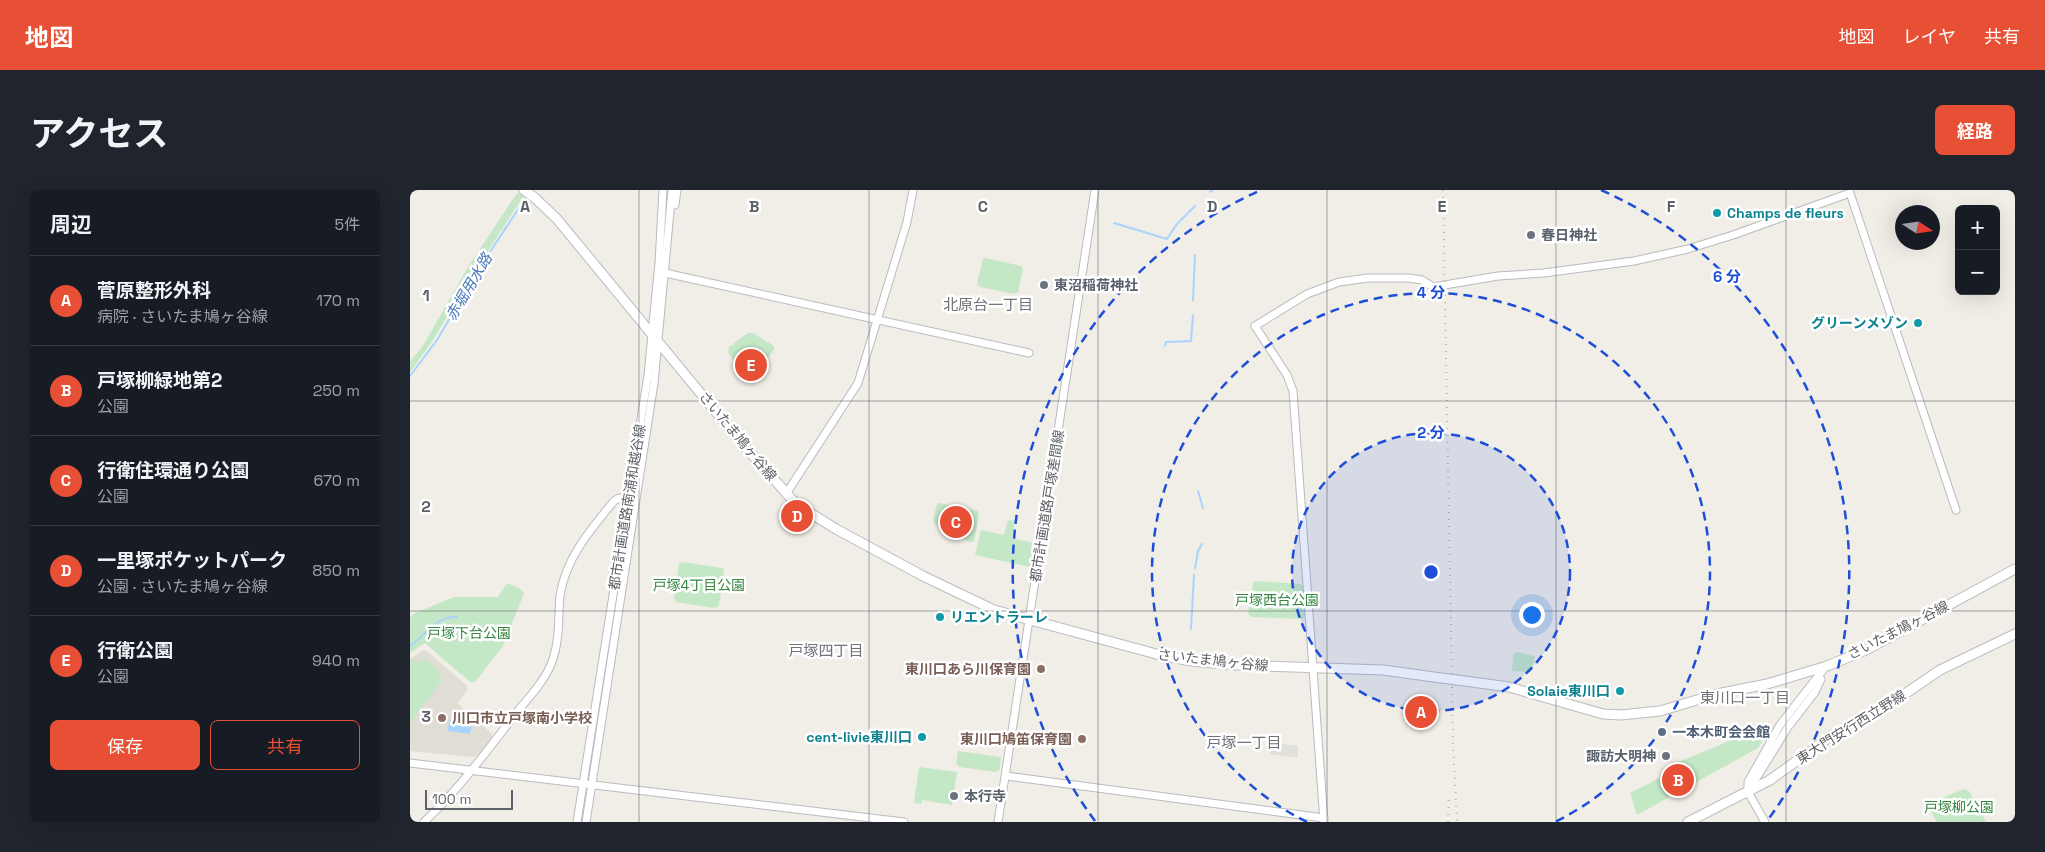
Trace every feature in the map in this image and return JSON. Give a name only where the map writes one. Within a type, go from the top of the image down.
[{"type":"main road","name":"さいたま鳩ヶ谷線","points":[[524,190],[552,214],[786,494],[800,507],[916,572],[984,607],[1135,650],[1182,659],[1237,665],[1383,670],[1509,687],[1585,710],[1621,715],[1660,711],[1717,694],[1767,684],[1827,666],[1866,650],[2015,569]]},
{"type":"main road","name":"東大門安行西立野線","points":[[1688,822],[1770,780],[1831,736],[1896,700],[1940,670],[2015,634]]},
{"type":"street","name":"都市計画道路南浦和越谷線","points":[[577,822],[648,375],[653,333],[662,190]]},
{"type":"street","name":"都市計画道路南浦和越谷線","points":[[586,822],[659,342],[672,190]]},
{"type":"street","points":[[668,234],[674,218],[677,190]]},
{"type":"street","points":[[786,494],[853,393],[861,376],[907,222],[913,190]]},
{"type":"street","name":"都市計画道路戸塚差間線","points":[[998,822],[1095,190]]},
{"type":"street","points":[[1006,776],[1324,820],[1293,391],[1287,375],[1255,326],[1307,294],[1339,282],[1368,278],[1408,278],[1422,280],[1434,287],[1498,276],[1544,273],[1634,261],[1688,249],[1733,235],[1850,193],[1956,510]]},
{"type":"street","points":[[665,273],[1030,354]]},
{"type":"street","points":[[424,822],[446,801],[473,770],[542,680],[553,660],[559,633],[562,587],[574,555],[614,501],[619,498],[629,499]]},
{"type":"street","points":[[1765,822],[1748,792],[1788,727],[1815,692],[1827,666]]},
{"type":"street","points":[[410,763],[904,822]]},
{"type":"shaded area","name":"川口市立戸塚南小学校","points":[[423,650],[427,651],[467,686],[467,691],[457,703],[492,734],[492,739],[480,754],[473,757],[410,751],[410,659]]},
{"type":"shaded area","points":[[1272,742],[1298,746],[1298,758],[1270,754]]},
{"type":"green space","points":[[517,193],[525,194],[469,280],[433,340],[410,372],[410,362],[424,344],[468,267]]},
{"type":"green space","points":[[983,259],[1021,266],[1023,269],[1018,292],[1014,294],[980,287],[977,284]]},
{"type":"green space","points":[[748,333],[753,333],[774,346],[774,350],[752,379],[749,378],[728,353],[729,347]]},
{"type":"green space","points":[[937,504],[978,511],[974,542],[969,542],[935,524],[933,520]]},
{"type":"green space","points":[[1008,520],[1015,521],[1012,538],[1034,543],[1030,567],[975,555],[981,530],[1004,535]]},
{"type":"green space","name":"戸塚4丁目公園","points":[[679,563],[722,568],[724,570],[719,606],[714,608],[676,602],[674,598]]},
{"type":"green space","name":"戸塚西台公園","points":[[1255,581],[1300,584],[1304,587],[1306,616],[1302,619],[1251,617],[1248,613],[1253,583]]},
{"type":"green space","name":"戸塚下台公園","points":[[507,583],[519,588],[524,593],[503,646],[475,682],[470,682],[425,643],[410,653],[410,617],[415,613],[454,597],[498,597]]},
{"type":"green space","points":[[1516,652],[1535,656],[1531,672],[1512,671],[1513,655]]},
{"type":"green space","points":[[415,659],[419,663],[424,659],[439,670],[441,681],[410,723],[410,663]]},
{"type":"green space","points":[[1765,737],[1758,748],[1637,815],[1630,793],[1681,767],[1679,762],[1736,738]]},
{"type":"green space","points":[[958,751],[1001,757],[1000,769],[996,772],[959,767],[956,763]]},
{"type":"green space","points":[[919,767],[957,772],[952,805],[922,800],[921,804],[914,803]]},
{"type":"green space","name":"戸塚柳公園","points":[[1964,789],[1969,791],[1986,822],[1937,822],[1929,808],[1930,803]]},
{"type":"water","points":[[449,719],[472,722],[470,734],[448,731]]},
{"type":"waterway","name":"赤堀用水路","points":[[410,376],[437,340],[478,270],[527,196]]},
{"type":"waterway","points":[[1114,223],[1167,239],[1177,224],[1195,206]]},
{"type":"waterway","points":[[1193,300],[1195,255]]},
{"type":"waterway","points":[[1165,346],[1166,342],[1191,341],[1193,315]]},
{"type":"waterway","points":[[1198,491],[1203,508]]},
{"type":"waterway","points":[[1195,568],[1198,551],[1202,544]]},
{"type":"waterway","points":[[1191,629],[1194,575]]},
{"type":"waterway","points":[[410,646],[437,623],[457,617]]},
{"type":"railway","points":[[1443,190],[1453,743],[1457,822]]},
{"type":"railway","points":[[1448,822],[1449,795]]},
{"type":"place","name":"Champs de fleurs","points":[[1717,213]]},
{"type":"place","name":"春日神社","points":[[1531,235]]},
{"type":"place","name":"東沼稲荷神社","points":[[1044,285]]},
{"type":"place","name":"グリーンメゾン","points":[[1918,323]]},
{"type":"place","name":"行衛公園","points":[[751,365]]},
{"type":"place","name":"一里塚ポケットパーク","points":[[797,516]]},
{"type":"place","name":"行衛住環通り公園","points":[[956,522]]},
{"type":"place","name":"リエントラーレ","points":[[940,617]]},
{"type":"place","name":"東川口あら川保育園","points":[[1041,669]]},
{"type":"place","name":"Solaie東川口","points":[[1620,691]]},
{"type":"place","name":"菅原整形外科","points":[[1421,712]]},
{"type":"place","name":"川口市立戸塚南小学校","points":[[442,718]]},
{"type":"place","name":"一本木町会会館","points":[[1662,732]]},
{"type":"place","name":"cent-livie東川口","points":[[922,737]]},
{"type":"place","name":"東川口鳩笛保育園","points":[[1082,739]]},
{"type":"place","name":"諏訪大明神","points":[[1666,756]]},
{"type":"place","name":"戸塚柳緑地第2","points":[[1678,780]]},
{"type":"place","name":"本行寺","points":[[954,796]]},
{"type":"district","name":"北原台一丁目","points":[[988,305]]},
{"type":"district","name":"戸塚四丁目","points":[[826,651]]},
{"type":"district","name":"東川口一丁目","points":[[1745,698]]},
{"type":"district","name":"戸塚一丁目","points":[[1244,743]]}]
